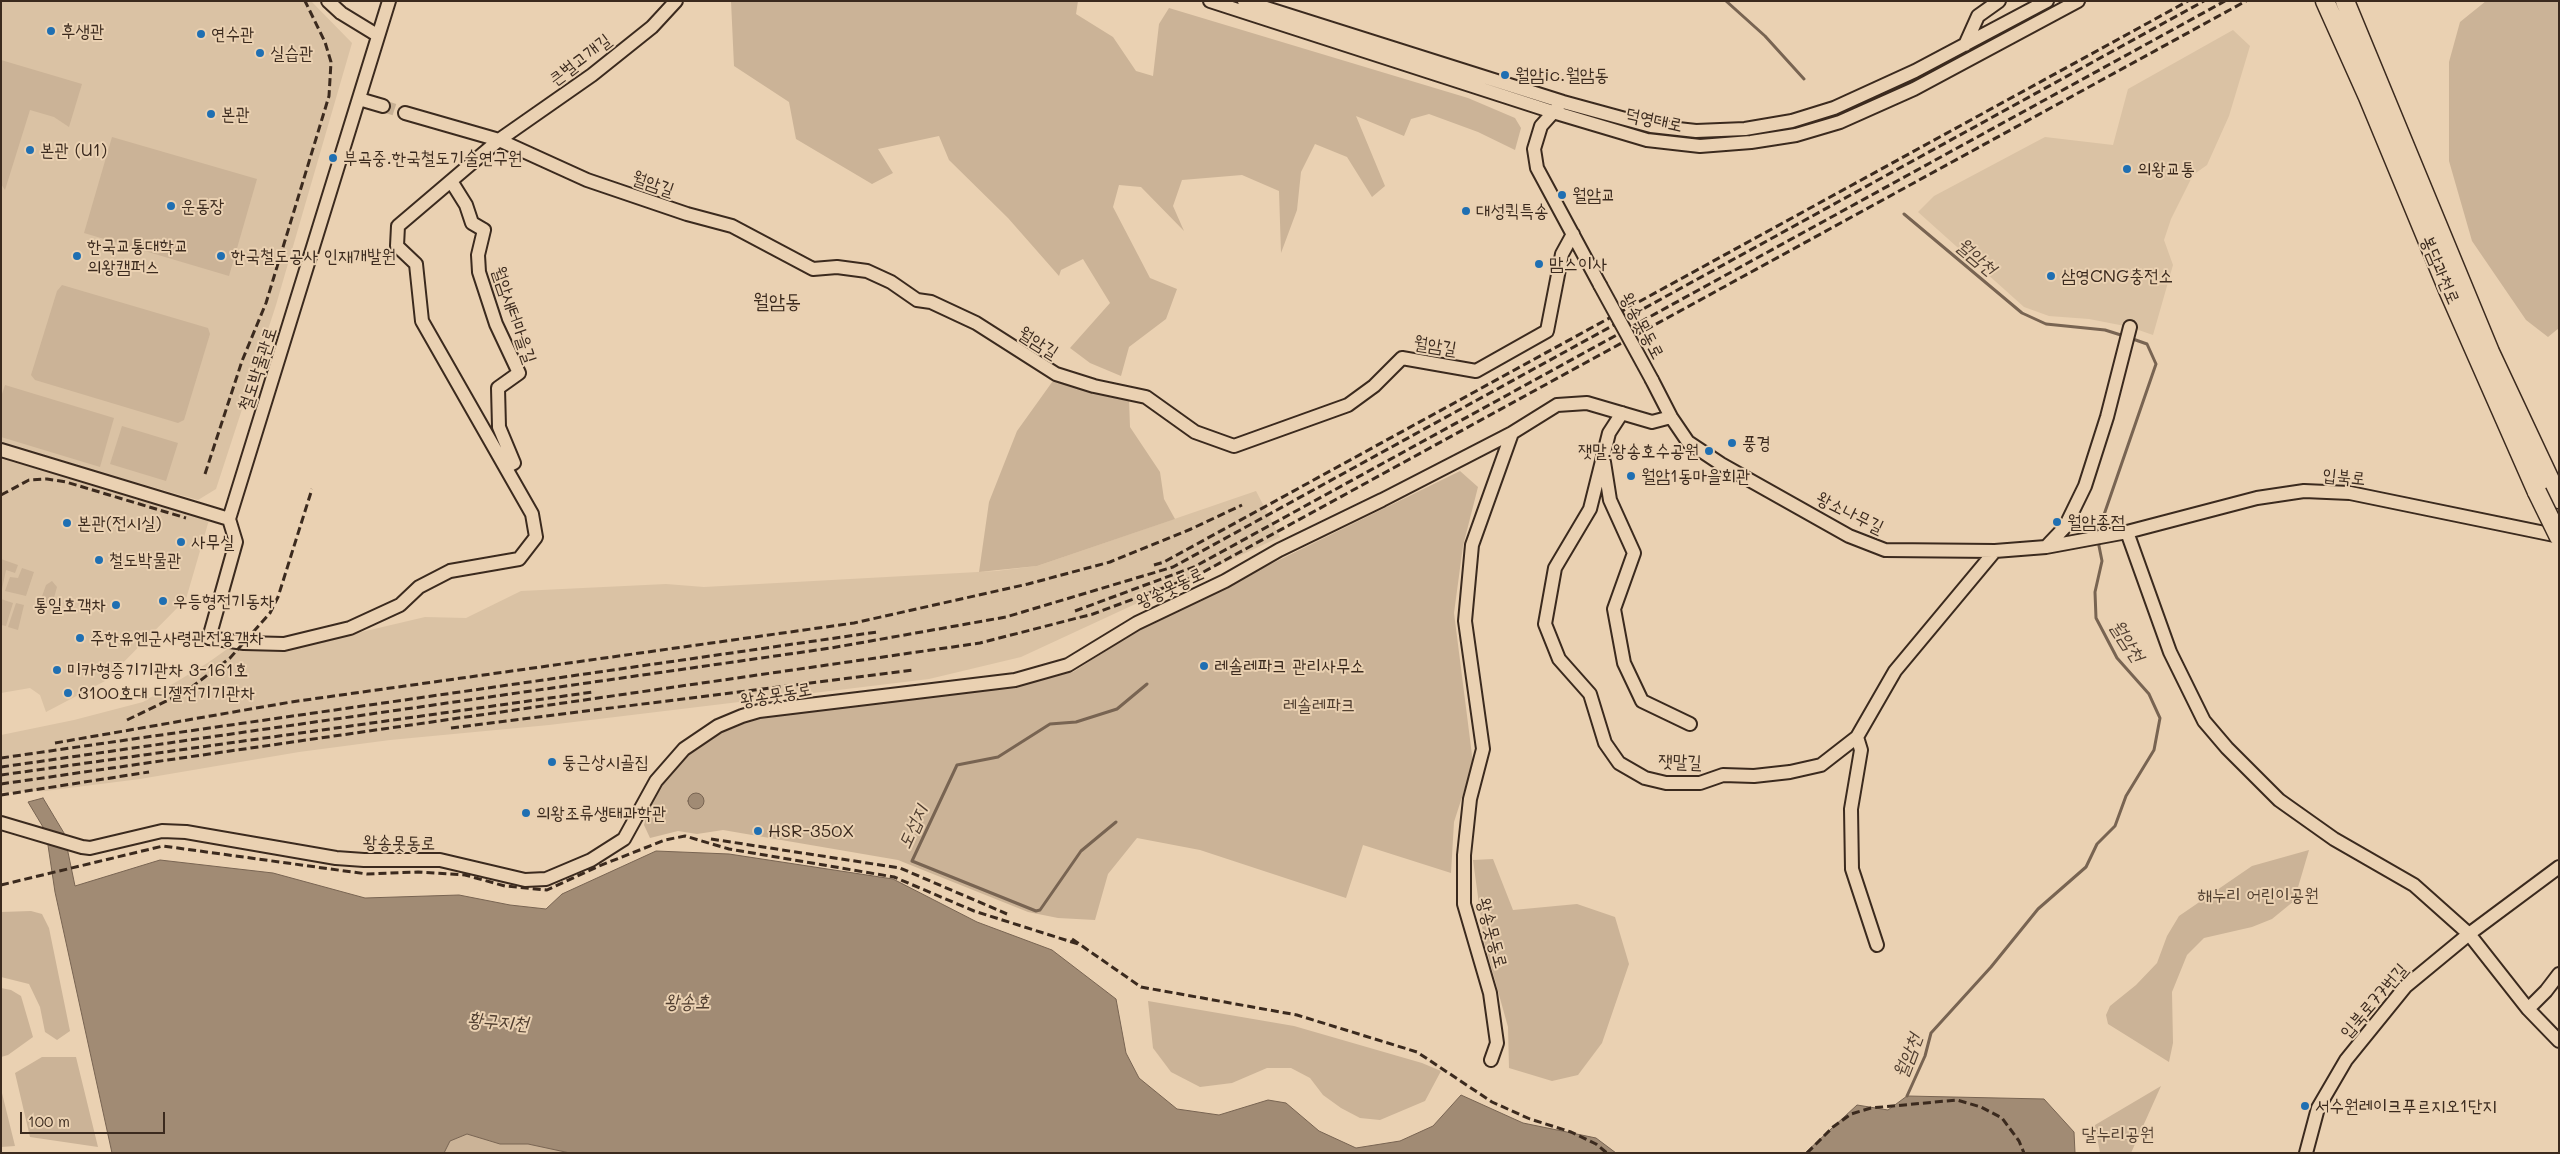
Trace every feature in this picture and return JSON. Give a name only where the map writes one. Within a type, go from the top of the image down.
[{"type":"highway","name":"봉담과천로","points":[[2325,1],[2375,94],[2490,352],[2559,499]]},
{"type":"highway","name":"봉담과천로","points":[[2345,1],[2375,94],[2448,290],[2537,492],[2559,536]]},
{"type":"street","points":[[328,1],[341,13],[377,35]]},
{"type":"street","name":"철도박물관로","points":[[229,519],[389,1]]},
{"type":"street","name":"큰벌고개길","points":[[499,140],[592,75],[652,27],[676,1]]},
{"type":"street","name":"덕영대로","points":[[1210,1],[1553,112],[1647,140],[1700,146],[1751,142],[1796,135],[1840,122],[1914,89],[2078,1]]},
{"type":"street","name":"덕영대로","points":[[1244,1],[1563,102],[1650,126],[1696,131],[1745,129],[1792,121],[1834,108],[1915,71],[2047,1]]},
{"type":"street","points":[[1965,45],[1978,16],[1999,1]]},
{"type":"street","points":[[359,99],[383,106]]},
{"type":"street","name":"왕송못동로","points":[[1,823],[39,836],[90,848],[162,831],[186,832],[336,858],[440,860],[525,880],[546,878],[591,860],[624,839],[656,780],[684,749],[718,726],[759,711],[1015,680],[1068,666],[1137,623],[1225,581],[1279,550],[1382,500],[1512,433],[1557,405],[1588,403],[1652,422],[1671,417],[1537,168],[1534,149],[1541,126],[1563,102]]},
{"type":"street","name":"월암길","points":[[405,113],[499,140],[587,180],[687,214],[732,226],[813,269],[837,267],[875,275],[891,282],[916,300],[931,302],[976,323],[1056,374],[1094,386],[1146,397],[1195,432],[1234,446],[1348,405],[1374,386],[1402,358],[1476,370],[1547,331],[1562,254],[1573,234]]},
{"type":"street","points":[[1,450],[229,519],[236,542],[209,638],[244,643],[284,644],[350,628],[400,605],[419,587],[450,571],[519,559],[536,536],[532,514],[510,465],[422,321],[416,264],[398,246],[398,226],[499,140]]},
{"type":"street","name":"월암새터마을길","points":[[451,182],[466,204],[472,223],[484,230],[478,254],[479,272],[496,324],[519,373],[498,388],[498,427],[510,465]]},
{"type":"street","points":[[2046,547],[2065,528],[2085,486],[2108,417],[2130,327]]},
{"type":"street","name":"잿말길","points":[[1622,413],[1609,433],[1590,509],[1555,568],[1545,624],[1559,658],[1590,694],[1605,743],[1619,763],[1652,779],[1666,783],[1700,783],[1723,775],[1754,776],[1790,772],[1821,765],[1857,737],[1895,671],[1995,551]]},
{"type":"street","name":"왕소나무길","points":[[1671,417],[1688,442],[1710,457],[1849,536],[1885,550],[1995,551],[2075,543]]},
{"type":"street","name":"왕송못동로","points":[[1491,1060],[1497,1043],[1490,993],[1464,904],[1464,855],[1470,799],[1483,749],[1465,621],[1472,545],[1512,433]]},
{"type":"street","points":[[1603,457],[1610,500],[1634,553],[1614,609],[1624,663],[1642,701],[1690,724]]},
{"type":"street","name":"입북로","points":[[2075,543],[2127,532],[2257,498],[2304,491],[2350,493],[2559,536]]},
{"type":"street","points":[[2127,532],[2170,652],[2204,721],[2279,800],[2334,839],[2414,885],[2469,934],[2528,1009],[2559,1041]]},
{"type":"street","points":[[1857,737],[1861,750],[1851,809],[1852,869],[1877,945]]},
{"type":"street","name":"입북로77번길","points":[[2306,1153],[2318,1108],[2346,1060],[2361,1039],[2406,986],[2469,934],[2559,867]]},
{"type":"street","points":[[2528,1009],[2546,991],[2559,974]]},
{"type":"shaded area","points":[[1,1],[311,1],[352,43],[276,305],[216,489],[198,500],[1,444]]},
{"type":"shaded area","points":[[2233,30],[2250,46],[2229,116],[2207,165],[2193,175],[2171,219],[2164,240],[2173,265],[2153,335],[2130,327],[2089,319],[2049,316],[2024,307],[1918,212],[1934,196],[2045,137],[2113,145],[2128,89]]},
{"type":"shaded area","name":"철도박물관","points":[[1,457],[209,520],[186,599],[105,681],[46,712],[40,695],[30,688],[1,693]]},
{"type":"shaded area","points":[[1256,491],[1280,537],[1021,657],[929,679],[549,725],[390,740],[299,752],[140,779],[45,791],[1,792],[1,735],[74,720],[143,702],[230,647],[285,650],[425,617],[466,618],[521,591],[666,584],[704,587],[996,571],[1037,566]]},
{"type":"green space","points":[[731,1],[1078,1],[1076,14],[1113,37],[1136,71],[1153,76],[1159,24],[1169,8],[1468,98],[1515,118],[1521,128],[1515,150],[1478,132],[1429,114],[1411,119],[1404,136],[1356,116],[1385,186],[1372,197],[1347,157],[1315,144],[1301,172],[1297,210],[1281,253],[1279,191],[1242,175],[1182,180],[1173,206],[1184,231],[1141,187],[1119,185],[1113,207],[1150,278],[1177,289],[1166,319],[1129,347],[1121,376],[1090,363],[1070,348],[1110,303],[1083,259],[1061,270],[1059,276],[1008,218],[949,160],[939,136],[878,149],[893,173],[872,184],[796,139],[789,102],[734,66]]},
{"type":"green space","points":[[2486,1],[2559,1],[2559,328],[2548,337],[2526,320],[2472,241],[2449,161],[2449,62],[2460,22]]},
{"type":"green space","points":[[1,60],[82,84],[69,127],[54,117],[30,110],[5,190],[1,184]]},
{"type":"green space","name":"운동장","points":[[112,137],[257,179],[229,276],[84,233]]},
{"type":"green space","points":[[62,285],[208,328],[210,334],[184,420],[178,423],[35,380],[31,375],[57,291]]},
{"type":"green space","points":[[1055,378],[1129,399],[1130,427],[1160,472],[1164,499],[1175,519],[1037,566],[979,572],[989,502],[1017,431]]},
{"type":"green space","points":[[5,385],[114,418],[100,467],[1,437],[1,397]]},
{"type":"green space","points":[[122,426],[178,443],[166,481],[110,464]]},
{"type":"green space","name":"레솔레파크","points":[[1460,471],[1478,487],[1463,546],[1454,613],[1473,763],[1454,822],[1451,873],[1363,845],[1346,898],[1200,850],[1137,838],[1108,874],[1095,920],[1058,918],[1028,912],[898,860],[723,830],[697,834],[678,831],[650,838],[644,825],[650,803],[663,780],[686,755],[724,727],[760,716],[1018,684],[1073,672],[1143,627]]},
{"type":"green space","points":[[1,559],[18,565],[15,573],[6,570],[2,589]]},
{"type":"green space","points":[[22,568],[34,572],[26,596],[5,591],[10,577],[18,578]]},
{"type":"green space","points":[[52,581],[57,587],[52,605],[40,602],[46,585]]},
{"type":"green space","points":[[1,599],[13,603],[6,626],[1,625]]},
{"type":"green space","points":[[16,603],[24,605],[18,630],[8,627]]},
{"type":"green space","name":"해누리 어린이공원","points":[[2309,850],[2294,901],[2272,919],[2252,927],[2204,938],[2187,955],[2172,992],[2173,1043],[2169,1062],[2108,1024],[2106,1015],[2110,1006],[2136,985],[2157,963],[2167,936],[2179,916],[2252,866]]},
{"type":"green space","points":[[1493,859],[1513,910],[1577,904],[1615,917],[1629,964],[1602,1043],[1578,1075],[1552,1081],[1509,1068],[1508,1027],[1484,941],[1473,860]]},
{"type":"green space","points":[[31,911],[42,914],[49,928],[70,1031],[57,1040],[45,1032],[40,1007],[29,984],[1,977],[1,912]]},
{"type":"green space","points":[[1,988],[11,990],[21,996],[33,1037],[8,1055],[1,1057]]},
{"type":"green space","points":[[1148,1001],[1294,1026],[1422,1063],[1441,1071],[1425,1101],[1380,1120],[1360,1118],[1341,1108],[1323,1095],[1310,1078],[1291,1068],[1267,1068],[1232,1083],[1200,1087],[1171,1072],[1153,1048]]},
{"type":"green space","points":[[42,1057],[76,1057],[98,1147],[30,1137],[15,1073]]},
{"type":"green space","name":"달누리공원","points":[[2161,1086],[2131,1153],[2100,1153],[2095,1125]]},
{"type":"green space","points":[[1,1089],[15,1146],[1,1147]]},
{"type":"green space","points":[[467,1134],[500,1144],[528,1144],[570,1153],[444,1153],[450,1141]]},
{"type":"water","points":[[693,793],[699,793],[704,798],[702,807],[693,809],[688,804],[688,798]]},
{"type":"water","name":"왕송호","points":[[43,798],[64,833],[75,886],[160,860],[273,873],[365,898],[459,895],[510,905],[546,909],[562,894],[656,851],[729,854],[893,879],[977,922],[1052,950],[1116,999],[1126,1053],[1139,1078],[1177,1109],[1219,1115],[1268,1100],[1286,1103],[1319,1131],[1356,1148],[1400,1141],[1433,1126],[1461,1095],[1523,1123],[1596,1138],[1616,1153],[570,1153],[528,1144],[500,1144],[467,1134],[450,1141],[444,1153],[112,1153],[55,892],[46,832],[28,802]]},
{"type":"water","points":[[1907,1096],[2044,1099],[2074,1132],[2075,1153],[1805,1153],[1857,1105],[1888,1110]]},
{"type":"waterway","name":"월암천","points":[[1726,1],[1765,36],[1804,79]]},
{"type":"waterway","name":"월암천","points":[[1904,214],[2022,313],[2046,324],[2105,330],[2124,336]]},
{"type":"waterway","name":"월암천","points":[[2097,535],[2156,364],[2147,344],[2130,338]]},
{"type":"waterway","name":"월암천","points":[[1907,1096],[1925,1056],[1931,1033],[1991,967],[2038,909],[2086,867],[2097,844],[2115,826],[2126,796],[2154,750],[2160,718],[2149,694],[2117,658],[2096,618],[2095,592],[2102,561],[2098,541]]},
{"type":"waterway","name":"도섭지","points":[[1116,822],[1081,851],[1040,910],[1036,911],[912,861],[957,765],[998,757],[1050,724],[1076,722],[1117,709],[1147,684]]},
{"type":"tunnel","points":[[383,106],[405,113]]},
{"type":"railway","points":[[205,474],[242,361],[266,303],[329,96],[331,62],[325,42],[305,1]]},
{"type":"railway","points":[[1154,565],[1164,562],[2188,1]]},
{"type":"railway","points":[[1,767],[831,648],[1006,617],[1173,567],[2204,1]]},
{"type":"railway","points":[[1075,611],[1194,567],[2225,1]]},
{"type":"railway","points":[[1,784],[980,643],[1093,614],[1198,575],[2246,1]]},
{"type":"railway","points":[[1,495],[29,480],[47,479],[66,482],[186,518]]},
{"type":"railway","points":[[127,720],[185,692],[230,658],[270,613],[278,597],[312,489]]},
{"type":"railway","points":[[55,743],[291,702],[854,623],[1028,584],[1110,562],[1191,529],[1242,505]]},
{"type":"railway","points":[[1,758],[877,632]]},
{"type":"railway","points":[[451,728],[914,670]]},
{"type":"railway","points":[[1,775],[593,692]]},
{"type":"railway","points":[[1,795],[149,772]]},
{"type":"railway","points":[[1,885],[163,846],[367,874],[418,872],[465,875],[505,886],[547,890],[599,866],[665,840],[685,836],[729,849],[894,877],[974,911],[1078,944]]},
{"type":"railway","points":[[711,839],[900,868],[1007,914]]},
{"type":"railway","points":[[1072,939],[1141,987],[1297,1015],[1417,1052],[1492,1102],[1530,1119],[1571,1132],[1596,1144],[1607,1153]]},
{"type":"railway","points":[[1807,1153],[1833,1127],[1851,1114],[1871,1108],[1957,1100],[1981,1107],[2002,1118],[2019,1141],[2024,1153]]},
{"type":"place","name":"후생관","points":[[51,31]]},
{"type":"place","name":"연수관","points":[[201,34]]},
{"type":"place","name":"실습관","points":[[260,53]]},
{"type":"place","name":"월암ic.월암동","points":[[1505,75]]},
{"type":"place","name":"본관","points":[[211,114]]},
{"type":"place","name":"본관 (U1)","points":[[30,150]]},
{"type":"place","name":"부곡중.한국철도기술연구원","points":[[333,158]]},
{"type":"place","name":"의왕교통","points":[[2127,169]]},
{"type":"place","name":"월암교","points":[[1562,195]]},
{"type":"place","name":"운동장","points":[[171,206]]},
{"type":"place","name":"대성퀵특송","points":[[1466,211]]},
{"type":"place","name":"한국교통대학교 의왕캠퍼스","points":[[77,256]]},
{"type":"place","name":"한국철도공사 인재개발원","points":[[221,256]]},
{"type":"place","name":"맘스이사","points":[[1539,264]]},
{"type":"place","name":"삼영CNG충전소","points":[[2051,276]]},
{"type":"place","name":"풍경","points":[[1732,443]]},
{"type":"place","name":"잿말.왕송호수공원","points":[[1709,451]]},
{"type":"place","name":"월암1동마을회관","points":[[1631,476]]},
{"type":"place","name":"월암종점","points":[[2057,522]]},
{"type":"place","name":"본관(전시실)","points":[[67,523]]},
{"type":"place","name":"사무실","points":[[181,542]]},
{"type":"place","name":"철도박물관","points":[[99,560]]},
{"type":"place","name":"우등형전기동차","points":[[163,601]]},
{"type":"place","name":"통일호객차","points":[[116,605]]},
{"type":"place","name":"주한유엔군사령관전용객차","points":[[80,638]]},
{"type":"place","name":"레솔레파크 관리사무소","points":[[1204,666]]},
{"type":"place","name":"미카형증기기관차 3-161호","points":[[57,670]]},
{"type":"place","name":"3100호대 디젤전기기관차","points":[[68,693]]},
{"type":"place","name":"둥근상시골집","points":[[552,762]]},
{"type":"place","name":"의왕조류생태과학관","points":[[526,813]]},
{"type":"place","name":"HSR-350X","points":[[758,831]]},
{"type":"place","name":"서수원레이크푸르지오1단지","points":[[2305,1106]]},
{"type":"district","name":"월암동","points":[[777,302]]},
{"type":"water label","name":"황구지천","points":[[498,1022]]}]
